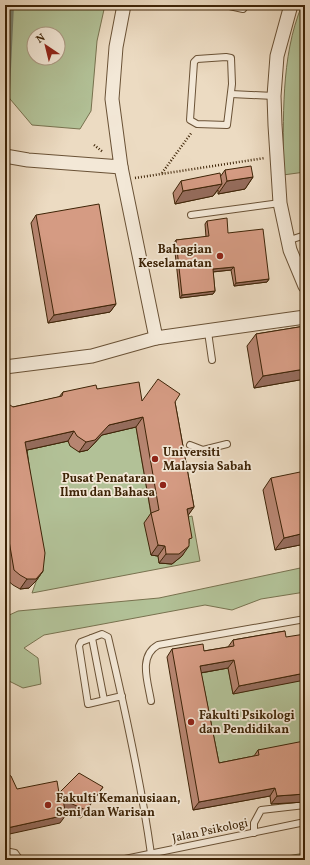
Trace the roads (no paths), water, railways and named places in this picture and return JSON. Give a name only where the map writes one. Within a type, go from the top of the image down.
[{"type":"street","points":[[124,5],[116,47],[112,99],[120,167],[156,338]]},
{"type":"street","points":[[292,5],[277,56],[274,96],[276,156],[280,203],[288,241],[305,286]]},
{"type":"street","points":[[5,156],[28,160],[120,167]]},
{"type":"street","points":[[5,367],[92,356],[156,338],[208,332],[305,317]]},
{"type":"lane","points":[[225,5],[243,9],[246,5]]},
{"type":"lane","points":[[231,58],[231,94],[227,125],[197,124],[190,120],[194,62],[197,59],[231,58]]},
{"type":"lane","points":[[231,94],[274,96]]},
{"type":"lane","points":[[191,215],[280,203]]},
{"type":"lane","points":[[288,241],[305,235]]},
{"type":"lane","points":[[208,332],[212,360]]},
{"type":"lane","points":[[190,445],[203,450],[226,444]]},
{"type":"lane","points":[[151,701],[145,661],[151,649],[158,645],[305,619]]},
{"type":"lane","points":[[122,696],[88,704],[79,646],[81,642],[102,634],[108,637],[122,696],[146,819],[151,854]]},
{"type":"lane","points":[[92,638],[104,700]]},
{"type":"lane","points":[[254,832],[254,823],[261,810],[305,805]]},
{"type":"lane","name":"Jalan Psikologi","points":[[120,860],[305,822]]},
{"type":"lane","points":[[5,851],[15,853],[20,860]]},
{"type":"waterway","points":[[8,90],[12,5]]},
{"type":"place","name":"Bahagian Keselamatan","points":[[220,256]]},
{"type":"place","name":"Universiti Malaysia Sabah","points":[[155,459]]},
{"type":"place","name":"Pusat Penataran Ilmu dan Bahasa","points":[[163,485]]},
{"type":"place","name":"Fakulti Psikologi dan Pendidikan","points":[[191,722]]},
{"type":"place","name":"Fakulti Kemanusiaan, Seni dan Warisan","points":[[48,805]]}]
